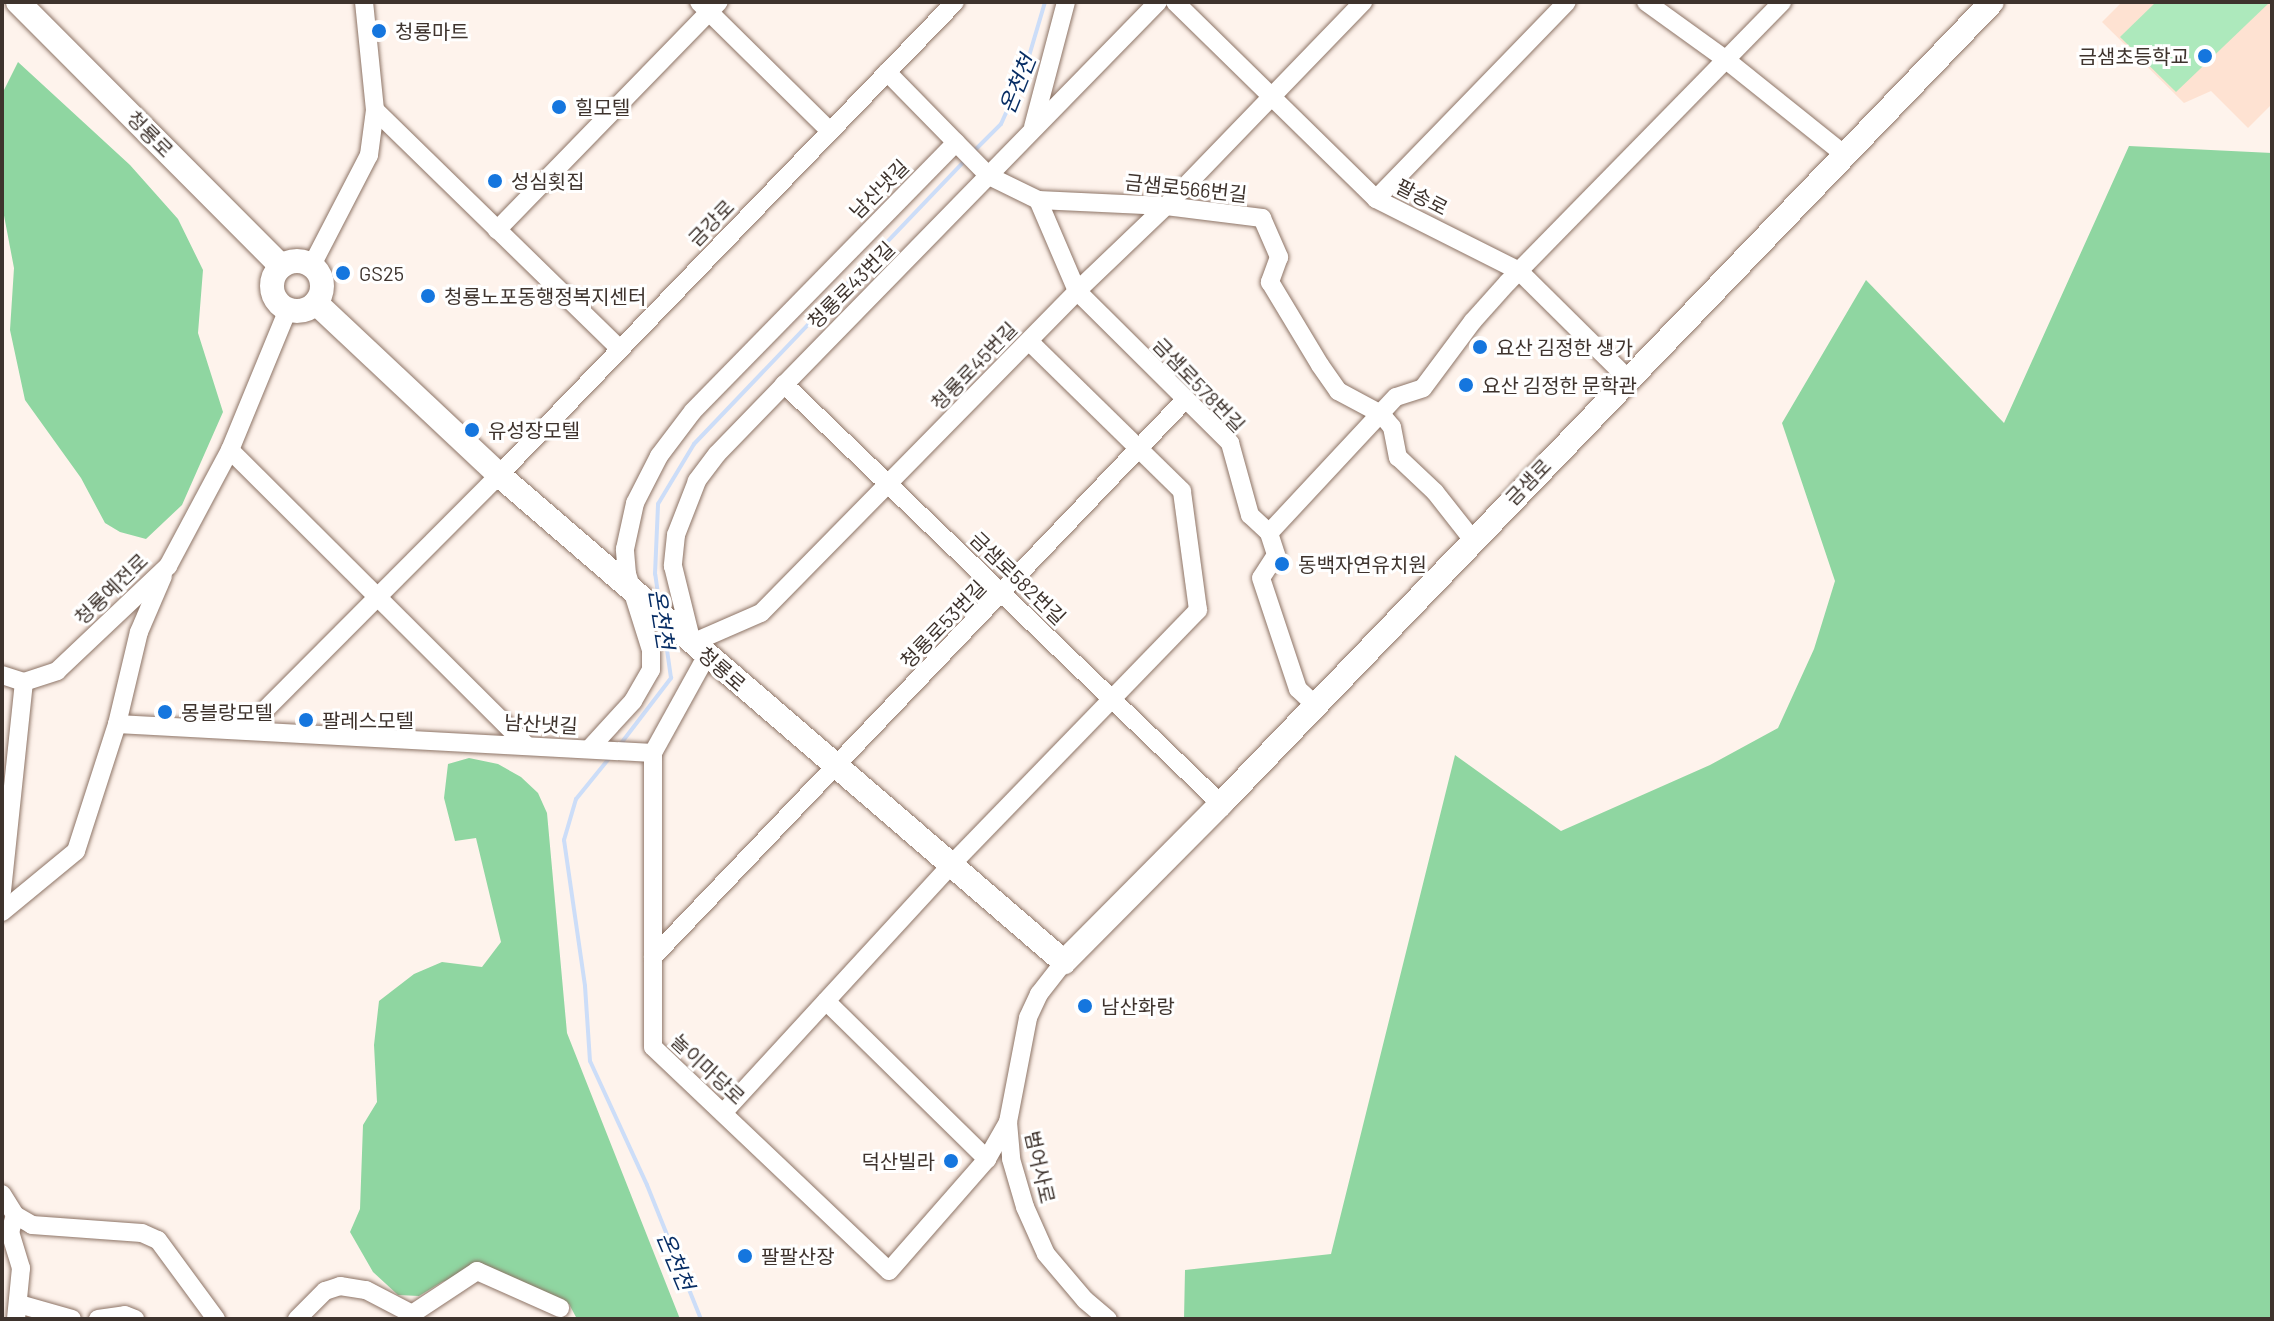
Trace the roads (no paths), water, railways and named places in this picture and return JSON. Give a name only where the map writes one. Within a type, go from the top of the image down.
[{"type":"main road","name":"청룡로","points":[[18,2],[281,266]]},
{"type":"main road","name":"금샘로","points":[[1064,962],[1221,804],[1472,539],[1992,2]]},
{"type":"main road","points":[[296,260],[312,265],[318,271],[323,287],[316,303],[302,311],[288,309],[278,303],[272,288],[281,266],[296,260]]},
{"type":"main road","name":"청룡로","points":[[316,303],[499,475],[949,867],[1064,962]]},
{"type":"street","points":[[312,265],[369,155],[375,110],[364,2]]},
{"type":"street","name":"금강로","points":[[245,730],[499,475],[955,2]]},
{"type":"street","points":[[1032,131],[1066,2]]},
{"type":"street","name":"청룡로43번길","points":[[699,649],[673,566],[676,535],[697,481],[717,454],[985,171],[1032,131],[1158,2]]},
{"type":"street","name":"팔송로","points":[[1175,2],[1376,199],[1519,271],[1628,379]]},
{"type":"street","name":"청룡로45번길","points":[[699,649],[761,613],[1077,291],[1166,206],[1363,2]]},
{"type":"street","points":[[1376,199],[1567,2]]},
{"type":"street","points":[[1646,2],[1725,59],[1846,156]]},
{"type":"street","points":[[1315,705],[1298,689],[1261,578],[1276,555],[1269,533],[1396,397],[1423,388],[1473,321],[1519,271],[1782,2]]},
{"type":"street","points":[[497,230],[709,5],[830,131]]},
{"type":"street","points":[[887,72],[985,171],[1038,200]]},
{"type":"street","points":[[375,110],[620,349]]},
{"type":"street","name":"남산냇길","points":[[117,724],[590,748],[633,701],[651,670],[651,650],[631,590],[625,549],[635,503],[659,456],[724,377],[958,145]]},
{"type":"street","name":"금샘로566번길","points":[[1038,200],[1166,206],[1262,218],[1279,257],[1270,282],[1320,365],[1338,391],[1381,414]]},
{"type":"street","name":"금샘로578번길","points":[[1038,200],[1077,291],[1230,443],[1250,515],[1269,533]]},
{"type":"street","name":"청룡예전로","points":[[24,682],[57,671],[168,566],[230,450],[288,309]]},
{"type":"street","points":[[723,1113],[949,867],[1198,610],[1182,491],[1029,341]]},
{"type":"street","name":"금샘로582번길","points":[[784,384],[1221,804]]},
{"type":"street","name":"청룡로53번길","points":[[653,957],[1185,400]]},
{"type":"street","points":[[1381,414],[1392,427],[1398,457],[1435,492],[1472,539]]},
{"type":"street","points":[[230,450],[526,745]]},
{"type":"street","points":[[2,912],[76,851],[117,724],[139,632],[168,566]]},
{"type":"street","name":"놀이마당로","points":[[699,649],[653,753],[653,1047],[889,1271],[987,1159],[1008,1122]]},
{"type":"street","points":[[2,675],[24,682],[2,891]]},
{"type":"street","points":[[590,748],[653,753]]},
{"type":"street","name":"범어사로","points":[[1064,962],[1039,994],[1028,1018],[1008,1122],[1011,1159],[1021,1195],[1046,1254],[1085,1300],[1108,1319]]},
{"type":"street","points":[[826,1001],[987,1159]]},
{"type":"street","points":[[2,1194],[15,1215],[32,1225],[142,1233],[158,1240],[216,1319]]},
{"type":"street","points":[[15,1215],[10,1232],[21,1268],[18,1312],[72,1319]]},
{"type":"street","points":[[298,1318],[325,1291],[340,1286],[366,1290],[411,1316],[477,1271],[560,1308]]},
{"type":"street","points":[[98,1319],[125,1315],[135,1319]]},
{"type":"waterway","name":"온천천","points":[[974,151],[1001,124],[1024,73],[1045,2]]},
{"type":"waterway","name":"온천천","points":[[659,601],[655,574],[658,504],[694,444],[965,160]]},
{"type":"waterway","name":"온천천","points":[[619,746],[671,678],[664,629]]},
{"type":"waterway","name":"온천천","points":[[611,756],[576,799],[564,840],[585,986],[590,1061],[647,1185],[701,1319]]},
{"type":"place","name":"청룡마트","points":[[379,31]]},
{"type":"place","name":"금샘초등학교","points":[[2205,56]]},
{"type":"place","name":"힐모텔","points":[[559,107]]},
{"type":"place","name":"성심횟집","points":[[495,181]]},
{"type":"place","name":"GS25","points":[[343,273]]},
{"type":"place","name":"청룡노포동행정복지센터","points":[[428,296]]},
{"type":"place","name":"요산 김정한 생가","points":[[1480,347]]},
{"type":"place","name":"요산 김정한 문학관","points":[[1466,385]]},
{"type":"place","name":"유성장모텔","points":[[472,430]]},
{"type":"place","name":"동백자연유치원","points":[[1282,564]]},
{"type":"place","name":"몽블랑모텔","points":[[165,712]]},
{"type":"place","name":"팔레스모텔","points":[[306,720]]},
{"type":"place","name":"남산화랑","points":[[1085,1006]]},
{"type":"place","name":"덕산빌라","points":[[951,1161]]},
{"type":"place","name":"팔팔산장","points":[[745,1256]]}]
